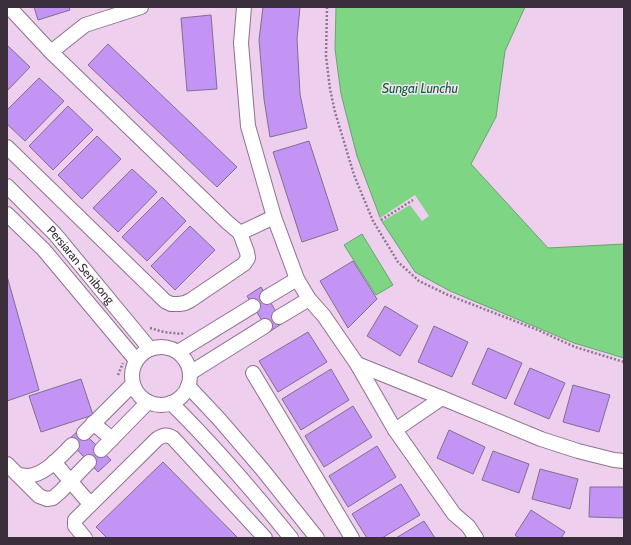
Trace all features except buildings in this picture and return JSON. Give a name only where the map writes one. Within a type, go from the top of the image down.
[{"type":"street","points":[[7,147],[165,301],[171,304],[185,303],[191,300],[244,264],[248,258],[240,233],[51,52],[9,7]]},
{"type":"street","points":[[51,52],[85,25],[141,7]]},
{"type":"street","points":[[244,7],[241,43],[248,126],[274,217],[297,279],[309,299],[324,316],[357,364],[395,430],[454,514],[468,526],[476,538]]},
{"type":"street","name":"Persiaran Senibong","points":[[7,186],[55,234],[150,349]]},
{"type":"street","name":"Persiaran Senibong","points":[[7,214],[44,250],[136,360]]},
{"type":"street","points":[[240,233],[274,217]]},
{"type":"street","points":[[267,297],[297,279]]},
{"type":"street","points":[[279,317],[309,299]]},
{"type":"street","points":[[178,352],[253,306]]},
{"type":"street","points":[[234,318],[246,338]]},
{"type":"street","points":[[189,380],[246,338],[265,326]]},
{"type":"street","points":[[160,347],[169,348],[178,352],[188,365],[189,380],[185,392],[179,399],[171,403],[161,405],[152,404],[144,400],[138,394],[133,384],[131,377],[132,368],[140,355],[150,349],[160,347]]},
{"type":"street","points":[[357,364],[541,439],[578,452],[624,461]]},
{"type":"street","points":[[253,373],[352,538]]},
{"type":"street","points":[[189,380],[219,419],[262,469],[317,538]]},
{"type":"street","points":[[112,439],[89,428],[133,384]]},
{"type":"street","points":[[395,430],[442,398]]},
{"type":"street","points":[[101,450],[148,402]]},
{"type":"street","points":[[171,403],[247,485],[291,538]]},
{"type":"street","points":[[85,538],[75,526],[75,520],[157,439],[168,435],[173,438],[265,538]]},
{"type":"street","points":[[18,475],[28,476],[36,474],[49,467],[72,445]]},
{"type":"street","points":[[54,462],[91,504]]},
{"type":"street","points":[[7,464],[39,496],[53,498],[89,462]]},
{"type":"path","points":[[327,7],[326,56],[330,89],[335,112],[354,175],[373,221],[398,262],[420,281],[448,295],[538,330],[575,347],[624,362]]},
{"type":"path","points":[[381,220],[413,200]]},
{"type":"water","name":"Sungai Lunchu","points":[[336,7],[525,7],[505,51],[496,117],[471,164],[548,248],[624,244],[624,358],[574,343],[450,291],[415,272],[381,220],[357,156],[341,94],[335,49]]},
{"type":"water","points":[[362,234],[393,285],[376,295],[344,245]]},
{"type":"pier","points":[[415,195],[429,216],[422,221],[410,205],[383,221],[381,220],[380,218]]}]
